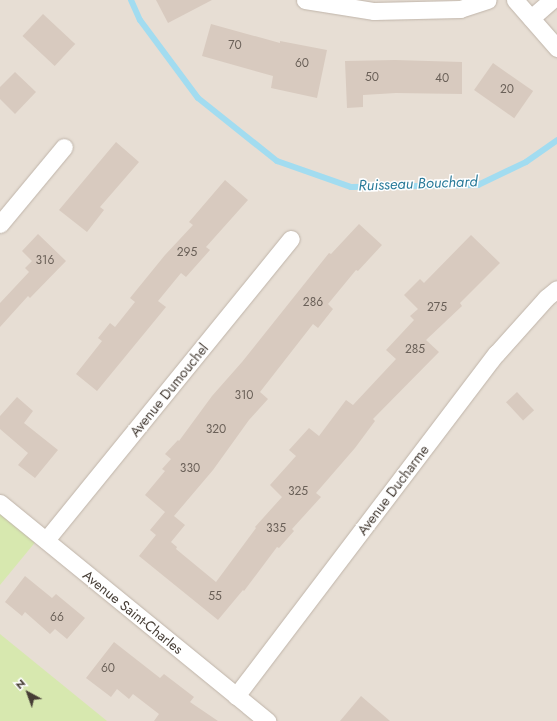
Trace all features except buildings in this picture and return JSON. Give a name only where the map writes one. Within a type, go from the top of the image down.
[{"type":"street","points":[[305,0],[374,11],[460,9],[488,0]]},
{"type":"street","points":[[516,0],[557,48]]},
{"type":"street","points":[[531,18],[552,0]]},
{"type":"street","points":[[0,224],[64,147]]},
{"type":"street","name":"Avenue Dumouchel","points":[[46,540],[291,239]]},
{"type":"street","name":"Avenue Ducharme","points":[[236,696],[496,354],[546,298],[557,289]]},
{"type":"street","name":"Avenue Saint-Charles","points":[[0,503],[267,721]]},
{"type":"shaded area","points":[[0,0],[557,0],[557,721],[0,721]]},
{"type":"green space","points":[[0,511],[37,540],[0,585]]},
{"type":"green space","points":[[0,634],[107,721],[0,721]]},
{"type":"waterway","name":"Ruisseau Bouchard","points":[[131,0],[140,20],[198,98],[277,161],[351,187],[478,185],[526,162],[557,140]]}]
